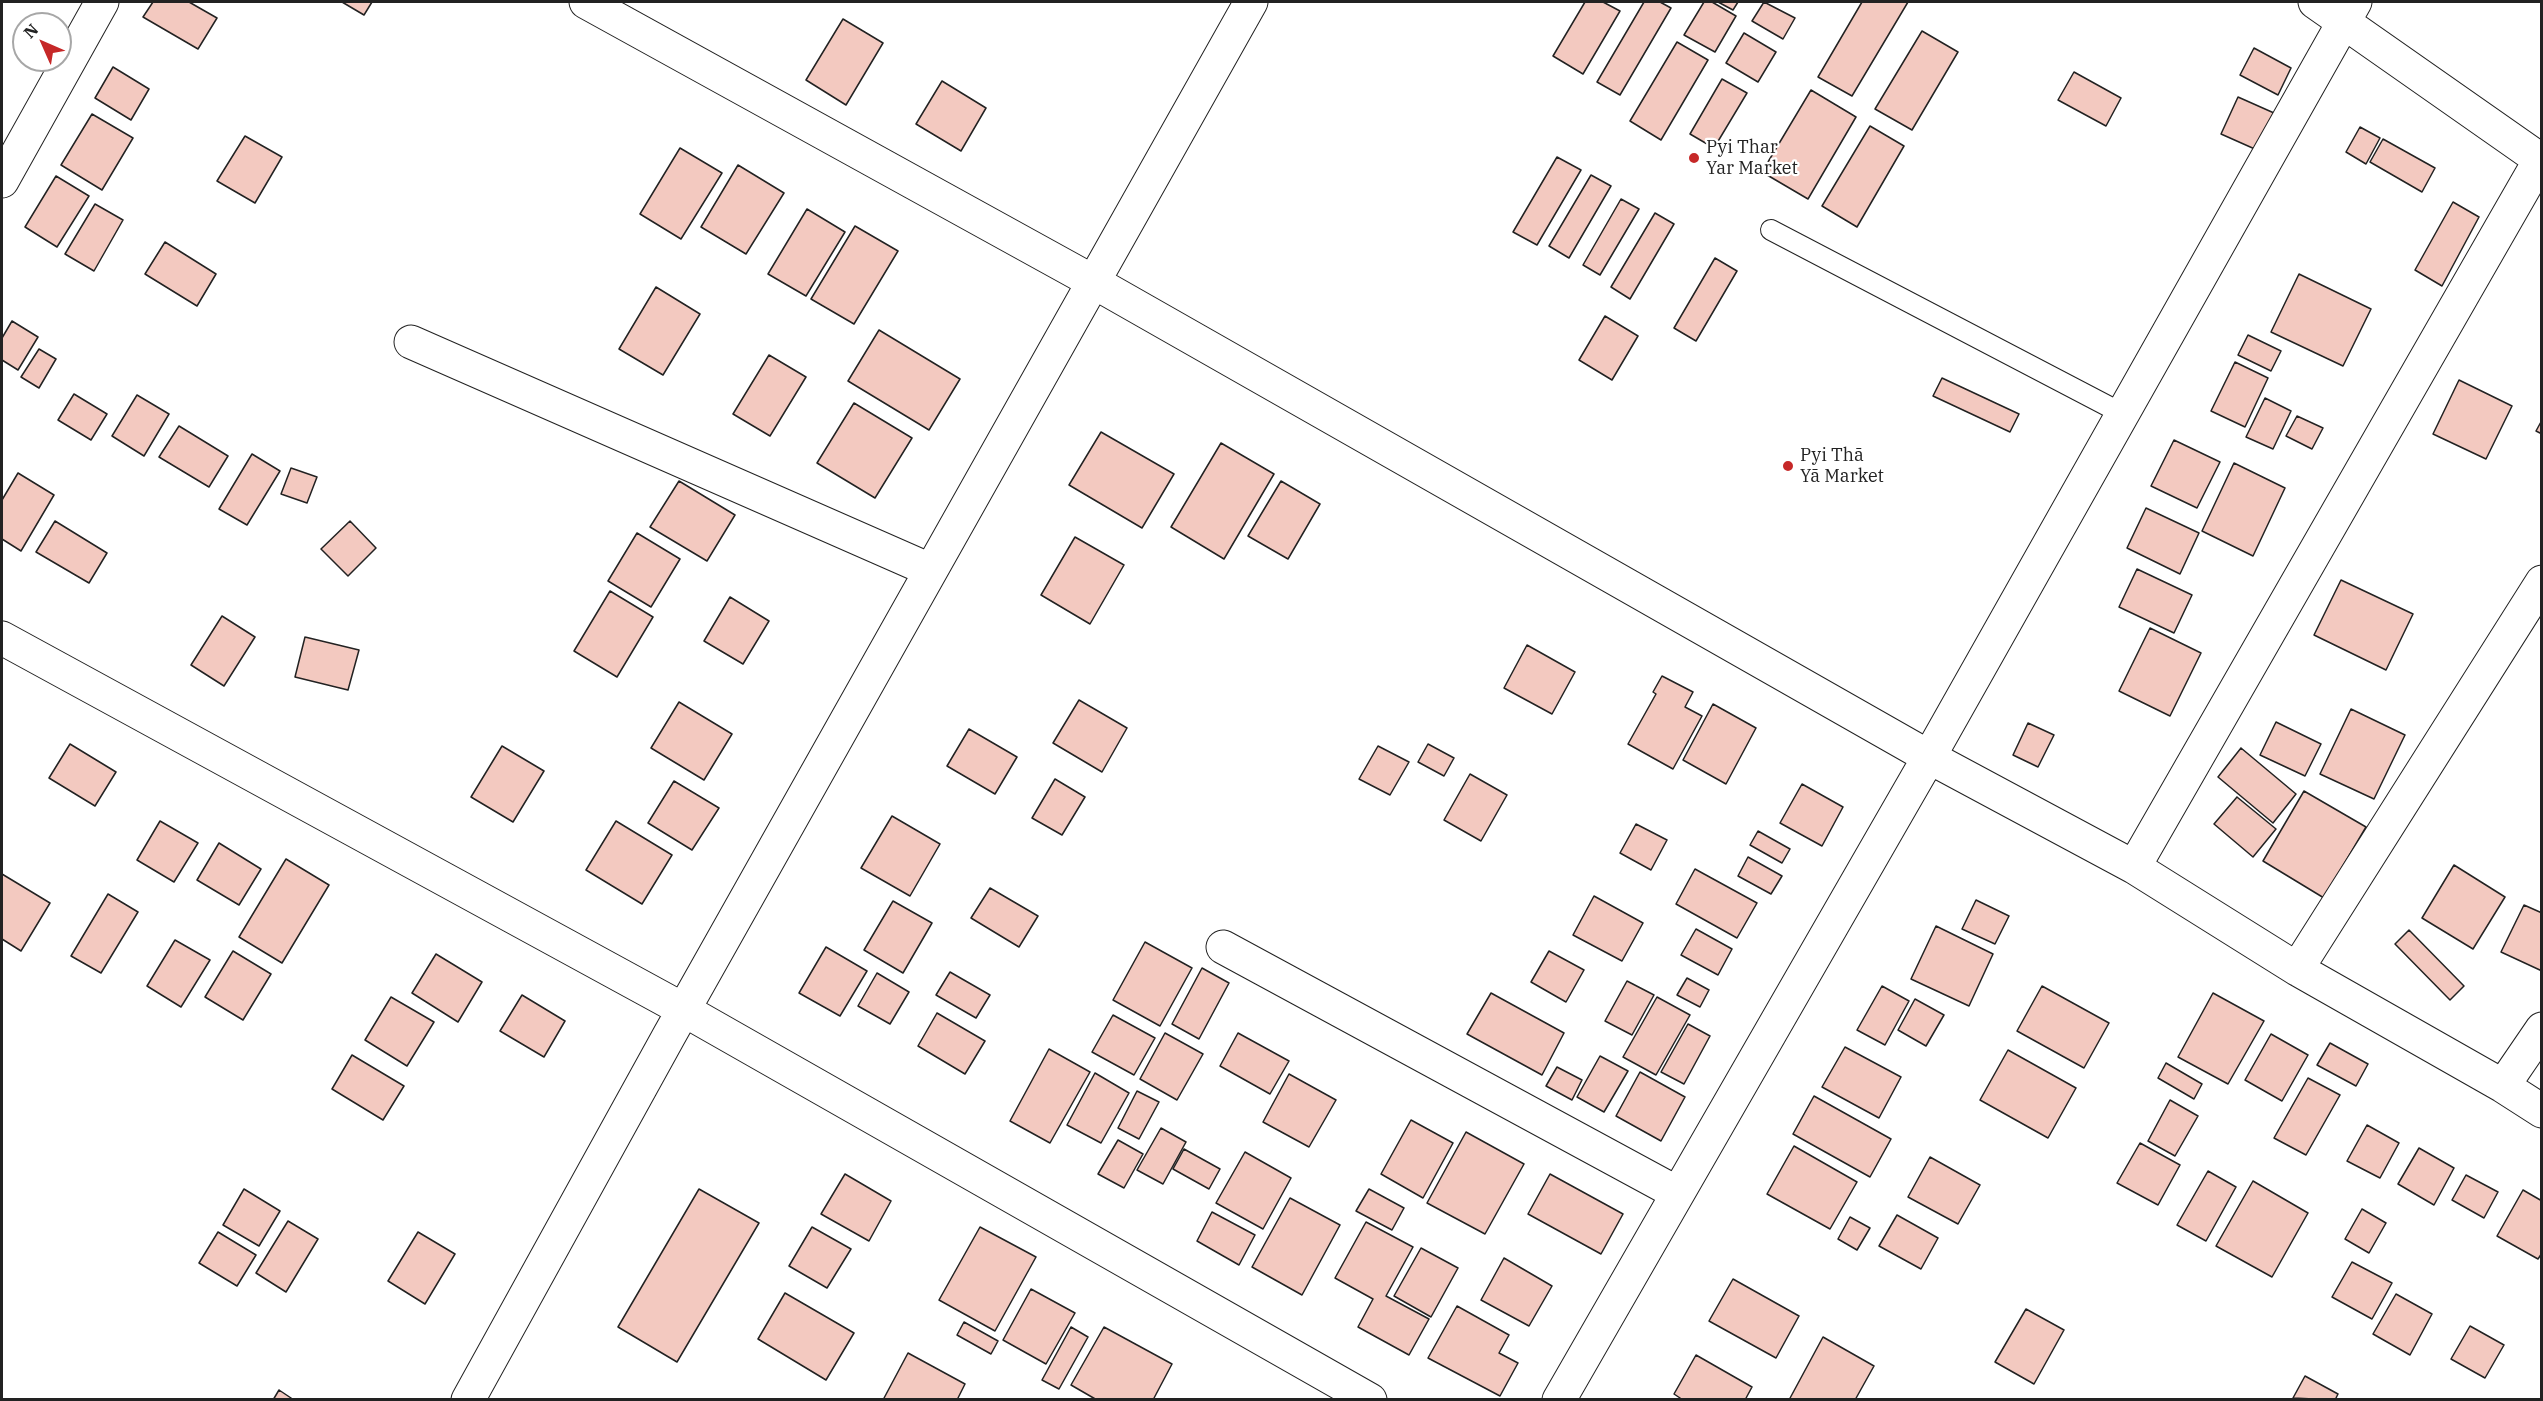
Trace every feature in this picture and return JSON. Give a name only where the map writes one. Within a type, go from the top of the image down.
[{"type":"street","points":[[2,181],[102,2]]},
{"type":"street","points":[[586,2],[1092,281],[1929,758],[2134,867],[2297,969],[2503,1086],[2541,1111]]},
{"type":"street","points":[[468,1400],[930,570],[1251,2]]},
{"type":"street","points":[[2134,867],[2541,160],[2349,12],[2315,2]]},
{"type":"street","points":[[1559,1400],[1929,758],[2349,12]]},
{"type":"street","points":[[411,342],[930,570]]},
{"type":"street","points":[[2297,969],[2541,582]]},
{"type":"street","points":[[2,638],[684,1010],[1370,1400]]},
{"type":"street","points":[[1223,947],[1677,1193]]},
{"type":"street","points":[[2503,1086],[2541,1029]]},
{"type":"lane","points":[[1771,230],[2122,414]]},
{"type":"building","points":[[153,2],[189,2],[217,18],[198,49],[143,17]]},
{"type":"building","points":[[342,2],[372,2],[364,15]]},
{"type":"building","points":[[1585,2],[1603,2],[1620,11],[1583,74],[1553,56]]},
{"type":"building","points":[[1644,2],[1660,2],[1671,8],[1620,95],[1597,82]]},
{"type":"building","points":[[1704,2],[1712,2],[1736,16],[1715,52],[1684,35]]},
{"type":"building","points":[[1718,2],[1738,2],[1733,10]]},
{"type":"building","points":[[1764,2],[1795,18],[1783,39],[1752,21]]},
{"type":"building","points":[[1862,2],[1908,2],[1852,96],[1818,77]]},
{"type":"building","points":[[843,19],[883,43],[846,105],[806,80]]},
{"type":"building","points":[[1922,31],[1958,52],[1912,130],[1875,109]]},
{"type":"building","points":[[1744,33],[1776,52],[1758,82],[1726,63]]},
{"type":"building","points":[[1677,42],[1708,60],[1661,140],[1630,121]]},
{"type":"building","points":[[2254,48],[2291,68],[2278,95],[2240,75]]},
{"type":"building","points":[[113,67],[149,89],[131,120],[95,98]]},
{"type":"building","points":[[2074,72],[2121,98],[2106,126],[2058,100]]},
{"type":"building","points":[[1722,79],[1747,93],[1714,148],[1690,134]]},
{"type":"building","points":[[942,81],[986,108],[961,151],[916,124]]},
{"type":"building","points":[[1811,90],[1856,117],[1808,199],[1762,172]]},
{"type":"building","points":[[2238,97],[2274,113],[2257,150],[2221,134]]},
{"type":"building","points":[[92,114],[133,138],[102,190],[61,165]]},
{"type":"building","points":[[1870,126],[1904,146],[1857,227],[1822,206]]},
{"type":"building","points":[[2360,127],[2380,138],[2366,164],[2346,152]]},
{"type":"building","points":[[245,136],[282,157],[255,203],[217,181]]},
{"type":"building","points":[[2383,139],[2435,168],[2422,192],[2370,162]]},
{"type":"building","points":[[680,148],[722,173],[681,239],[640,214]]},
{"type":"building","points":[[1557,157],[1581,170],[1537,245],[1513,232]]},
{"type":"building","points":[[738,165],[784,193],[746,254],[701,227]]},
{"type":"building","points":[[1591,175],[1611,186],[1569,258],[1549,246]]},
{"type":"building","points":[[56,176],[89,196],[57,247],[25,227]]},
{"type":"building","points":[[1621,199],[1639,209],[1600,275],[1583,265]]},
{"type":"building","points":[[2453,202],[2479,217],[2442,286],[2415,270]]},
{"type":"building","points":[[95,204],[123,220],[94,271],[65,254]]},
{"type":"building","points":[[807,209],[845,232],[806,296],[768,274]]},
{"type":"building","points":[[1655,213],[1674,224],[1630,299],[1611,287]]},
{"type":"building","points":[[855,226],[898,251],[854,324],[811,299]]},
{"type":"building","points":[[165,242],[216,274],[197,306],[145,274]]},
{"type":"building","points":[[1715,258],[1737,271],[1696,341],[1674,328]]},
{"type":"building","points":[[2299,274],[2371,309],[2343,366],[2271,332]]},
{"type":"building","points":[[656,287],[700,314],[663,375],[619,349]]},
{"type":"building","points":[[1605,316],[1638,336],[1612,380],[1579,360]]},
{"type":"building","points":[[12,321],[38,337],[18,370],[2,360],[2,338]]},
{"type":"building","points":[[879,330],[960,379],[929,430],[848,381]]},
{"type":"building","points":[[2248,335],[2281,351],[2271,371],[2238,355]]},
{"type":"building","points":[[39,349],[56,359],[39,388],[21,377]]},
{"type":"building","points":[[769,355],[806,377],[770,436],[733,414]]},
{"type":"building","points":[[2235,362],[2268,378],[2245,427],[2211,411]]},
{"type":"building","points":[[1942,378],[2019,414],[2010,432],[1933,396]]},
{"type":"building","points":[[2459,380],[2512,406],[2486,459],[2433,434]]},
{"type":"building","points":[[74,394],[107,414],[91,440],[58,420]]},
{"type":"building","points":[[137,395],[169,414],[144,456],[112,436]]},
{"type":"building","points":[[2265,398],[2291,411],[2273,449],[2246,437]]},
{"type":"building","points":[[854,403],[912,438],[875,498],[817,463]]},
{"type":"building","points":[[2297,416],[2323,428],[2312,449],[2286,436]]},
{"type":"building","points":[[2542,420],[2542,434],[2536,431]]},
{"type":"building","points":[[179,426],[228,456],[209,487],[159,457]]},
{"type":"building","points":[[1101,432],[1174,474],[1142,528],[1069,485]]},
{"type":"building","points":[[2174,440],[2220,462],[2197,508],[2151,486]]},
{"type":"building","points":[[1221,443],[1274,474],[1224,559],[1171,527]]},
{"type":"building","points":[[252,454],[280,471],[247,525],[219,509]]},
{"type":"building","points":[[2234,463],[2285,488],[2253,556],[2202,531]]},
{"type":"building","points":[[291,468],[317,477],[307,503],[281,494]]},
{"type":"building","points":[[18,473],[54,495],[21,551],[2,539],[2,500]]},
{"type":"building","points":[[679,481],[735,515],[707,561],[650,527]]},
{"type":"building","points":[[1281,481],[1320,504],[1288,559],[1248,536]]},
{"type":"building","points":[[2146,508],[2199,533],[2180,574],[2127,548]]},
{"type":"building","points":[[55,521],[107,553],[89,583],[36,552]]},
{"type":"building","points":[[350,521],[376,548],[348,576],[321,549]]},
{"type":"building","points":[[637,533],[680,559],[651,607],[608,581]]},
{"type":"building","points":[[1075,537],[1124,565],[1090,624],[1041,595]]},
{"type":"building","points":[[2137,569],[2192,595],[2174,633],[2119,607]]},
{"type":"building","points":[[2341,580],[2413,614],[2386,670],[2314,635]]},
{"type":"building","points":[[610,591],[653,617],[617,677],[574,651]]},
{"type":"building","points":[[730,597],[769,621],[743,664],[704,641]]},
{"type":"building","points":[[222,616],[255,637],[224,686],[191,665]]},
{"type":"building","points":[[2150,628],[2201,653],[2170,716],[2119,691]]},
{"type":"building","points":[[305,637],[359,650],[348,690],[295,677]]},
{"type":"building","points":[[1527,645],[1575,672],[1552,714],[1504,688]]},
{"type":"building","points":[[1662,676],[1693,692],[1685,707],[1702,716],[1673,769],[1628,744],[1656,694],[1653,692]]},
{"type":"building","points":[[1079,700],[1127,728],[1102,772],[1053,743]]},
{"type":"building","points":[[679,702],[732,734],[704,780],[651,748]]},
{"type":"building","points":[[1713,704],[1756,728],[1726,784],[1683,760]]},
{"type":"building","points":[[2351,709],[2405,735],[2374,799],[2320,774]]},
{"type":"building","points":[[2276,722],[2321,744],[2305,776],[2260,755]]},
{"type":"building","points":[[2028,723],[2054,735],[2038,767],[2013,755]]},
{"type":"building","points":[[969,729],[1017,757],[995,794],[947,766]]},
{"type":"building","points":[[70,744],[116,772],[95,806],[49,778]]},
{"type":"building","points":[[1428,744],[1454,758],[1444,776],[1418,762]]},
{"type":"building","points":[[502,746],[544,771],[513,822],[471,797]]},
{"type":"building","points":[[1378,746],[1409,762],[1390,795],[1359,779]]},
{"type":"building","points":[[2241,748],[2296,794],[2273,823],[2218,777]]},
{"type":"building","points":[[1470,774],[1507,795],[1481,841],[1444,820]]},
{"type":"building","points":[[1055,779],[1085,797],[1062,835],[1032,818]]},
{"type":"building","points":[[674,781],[719,808],[692,850],[648,823]]},
{"type":"building","points":[[1802,784],[1843,807],[1822,846],[1780,823]]},
{"type":"building","points":[[2304,791],[2366,827],[2324,898],[2263,861]]},
{"type":"building","points":[[2237,797],[2276,829],[2253,857],[2214,824]]},
{"type":"building","points":[[892,816],[940,844],[910,896],[861,868]]},
{"type":"building","points":[[160,821],[198,843],[174,882],[137,860]]},
{"type":"building","points":[[616,821],[672,855],[642,904],[586,870]]},
{"type":"building","points":[[1636,824],[1667,840],[1651,870],[1620,853]]},
{"type":"building","points":[[1758,831],[1790,849],[1782,863],[1750,845]]},
{"type":"building","points":[[219,843],[261,869],[239,905],[197,880]]},
{"type":"building","points":[[1748,857],[1782,876],[1771,894],[1738,876]]},
{"type":"building","points":[[286,859],[329,885],[282,963],[239,937]]},
{"type":"building","points":[[2454,865],[2505,897],[2473,949],[2422,918]]},
{"type":"building","points":[[1695,869],[1757,903],[1737,938],[1676,904]]},
{"type":"building","points":[[2,874],[50,903],[21,951],[2,939]]},
{"type":"building","points":[[990,888],[1038,916],[1019,947],[971,918]]},
{"type":"building","points":[[108,894],[138,912],[101,973],[71,956]]},
{"type":"building","points":[[1594,896],[1643,923],[1622,961],[1573,935]]},
{"type":"building","points":[[1976,900],[2009,916],[1995,944],[1962,929]]},
{"type":"building","points":[[893,901],[932,923],[903,973],[864,950]]},
{"type":"building","points":[[2524,905],[2542,913],[2542,971],[2501,952]]},
{"type":"building","points":[[1936,926],[1993,954],[1969,1006],[1911,979]]},
{"type":"building","points":[[1696,929],[1732,949],[1718,975],[1681,955]]},
{"type":"building","points":[[2409,930],[2464,986],[2450,1000],[2395,944]]},
{"type":"building","points":[[175,940],[210,960],[181,1007],[147,986]]},
{"type":"building","points":[[1145,942],[1192,968],[1160,1026],[1113,1000]]},
{"type":"building","points":[[826,947],[867,971],[840,1016],[799,993]]},
{"type":"building","points":[[233,951],[271,974],[243,1020],[205,997]]},
{"type":"building","points":[[1549,951],[1584,970],[1566,1002],[1531,982]]},
{"type":"building","points":[[436,954],[482,982],[458,1022],[412,993]]},
{"type":"building","points":[[1202,968],[1229,983],[1199,1039],[1172,1024]]},
{"type":"building","points":[[950,972],[990,995],[976,1018],[936,995]]},
{"type":"building","points":[[877,973],[909,992],[890,1024],[858,1006]]},
{"type":"building","points":[[1687,978],[1709,990],[1700,1007],[1677,995]]},
{"type":"building","points":[[1627,981],[1654,995],[1632,1035],[1605,1021]]},
{"type":"building","points":[[1882,986],[1909,1001],[1885,1045],[1857,1030]]},
{"type":"building","points":[[2042,986],[2109,1023],[2084,1068],[2017,1031]]},
{"type":"building","points":[[1491,993],[1564,1033],[1542,1075],[1467,1034]]},
{"type":"building","points":[[2213,993],[2264,1021],[2228,1084],[2178,1057]]},
{"type":"building","points":[[522,995],[565,1021],[544,1057],[500,1031]]},
{"type":"building","points":[[391,997],[434,1022],[407,1066],[365,1040]]},
{"type":"building","points":[[1657,997],[1690,1015],[1656,1075],[1623,1057]]},
{"type":"building","points":[[1915,999],[1944,1015],[1926,1046],[1898,1030]]},
{"type":"building","points":[[937,1013],[985,1041],[965,1074],[918,1046]]},
{"type":"building","points":[[1113,1015],[1155,1038],[1134,1075],[1092,1052]]},
{"type":"building","points":[[1688,1024],[1710,1036],[1684,1084],[1661,1072]]},
{"type":"building","points":[[1165,1033],[1203,1054],[1177,1100],[1140,1079]]},
{"type":"building","points":[[1238,1033],[1289,1061],[1270,1094],[1220,1066]]},
{"type":"building","points":[[2271,1034],[2308,1055],[2282,1101],[2245,1080]]},
{"type":"building","points":[[2330,1043],[2368,1064],[2356,1086],[2317,1065]]},
{"type":"building","points":[[1845,1047],[1901,1077],[1879,1118],[1822,1087]]},
{"type":"building","points":[[1049,1049],[1090,1072],[1050,1143],[1010,1121]]},
{"type":"building","points":[[2008,1050],[2076,1088],[2048,1138],[1980,1100]]},
{"type":"building","points":[[352,1055],[404,1086],[383,1120],[332,1089]]},
{"type":"building","points":[[1600,1056],[1628,1071],[1604,1112],[1577,1097]]},
{"type":"building","points":[[2166,1063],[2202,1084],[2194,1099],[2158,1078]]},
{"type":"building","points":[[1557,1067],[1582,1080],[1572,1100],[1546,1086]]},
{"type":"building","points":[[1640,1072],[1685,1097],[1661,1141],[1616,1116]]},
{"type":"building","points":[[1095,1073],[1129,1093],[1101,1143],[1067,1125]]},
{"type":"building","points":[[1289,1074],[1336,1100],[1309,1147],[1263,1122]]},
{"type":"building","points":[[2308,1078],[2340,1095],[2306,1155],[2274,1138]]},
{"type":"building","points":[[1137,1091],[1159,1102],[1139,1139],[1118,1128]]},
{"type":"building","points":[[1814,1096],[1891,1139],[1870,1177],[1793,1134]]},
{"type":"building","points":[[2170,1100],[2198,1116],[2175,1156],[2148,1141]]},
{"type":"building","points":[[1411,1120],[1453,1143],[1423,1198],[1381,1174]]},
{"type":"building","points":[[2367,1125],[2399,1143],[2380,1178],[2347,1161]]},
{"type":"building","points":[[1161,1128],[1186,1142],[1163,1184],[1137,1170]]},
{"type":"building","points":[[1466,1132],[1524,1164],[1485,1234],[1427,1203]]},
{"type":"building","points":[[1118,1140],[1143,1154],[1124,1188],[1098,1174]]},
{"type":"building","points":[[2140,1143],[2180,1165],[2158,1205],[2117,1183]]},
{"type":"building","points":[[1794,1146],[1857,1182],[1830,1229],[1767,1194]]},
{"type":"building","points":[[2419,1148],[2454,1168],[2434,1205],[2398,1184]]},
{"type":"building","points":[[1184,1149],[1220,1169],[1209,1189],[1173,1169]]},
{"type":"building","points":[[1245,1152],[1291,1178],[1263,1229],[1216,1203]]},
{"type":"building","points":[[1930,1157],[1980,1185],[1958,1224],[1908,1197]]},
{"type":"building","points":[[2208,1171],[2236,1187],[2206,1241],[2177,1225]]},
{"type":"building","points":[[845,1174],[891,1201],[869,1241],[821,1214]]},
{"type":"building","points":[[1550,1174],[1623,1214],[1601,1254],[1528,1214]]},
{"type":"building","points":[[2466,1175],[2498,1192],[2484,1218],[2452,1200]]},
{"type":"building","points":[[2253,1181],[2308,1213],[2272,1277],[2216,1246]]},
{"type":"building","points":[[244,1189],[280,1211],[259,1246],[223,1225]]},
{"type":"building","points":[[699,1189],[759,1223],[677,1362],[618,1327]]},
{"type":"building","points":[[1369,1189],[1404,1208],[1392,1230],[1356,1211]]},
{"type":"building","points":[[2523,1190],[2542,1201],[2542,1253],[2538,1259],[2497,1236]]},
{"type":"building","points":[[1290,1198],[1340,1225],[1302,1295],[1252,1267]]},
{"type":"building","points":[[2362,1209],[2386,1223],[2369,1253],[2345,1239]]},
{"type":"building","points":[[1212,1212],[1255,1235],[1239,1265],[1197,1241]]},
{"type":"building","points":[[1897,1215],[1938,1238],[1921,1269],[1879,1246]]},
{"type":"building","points":[[1850,1217],[1870,1228],[1857,1250],[1838,1239]]},
{"type":"building","points":[[288,1221],[318,1239],[286,1292],[256,1273]]},
{"type":"building","points":[[1366,1222],[1413,1247],[1386,1296],[1429,1319],[1409,1355],[1358,1327],[1373,1299],[1335,1278]]},
{"type":"building","points":[[812,1227],[851,1249],[827,1288],[789,1266]]},
{"type":"building","points":[[980,1227],[1036,1257],[995,1331],[939,1300]]},
{"type":"building","points":[[218,1232],[256,1255],[237,1286],[199,1263]]},
{"type":"building","points":[[418,1232],[455,1254],[425,1304],[388,1281]]},
{"type":"building","points":[[1421,1248],[1458,1268],[1431,1317],[1394,1296]]},
{"type":"building","points":[[1504,1258],[1552,1286],[1529,1326],[1481,1300]]},
{"type":"building","points":[[2352,1262],[2392,1283],[2372,1319],[2332,1297]]},
{"type":"building","points":[[1733,1279],[1799,1316],[1776,1358],[1709,1321]]},
{"type":"building","points":[[1031,1289],[1075,1313],[1046,1364],[1003,1340]]},
{"type":"building","points":[[785,1293],[854,1333],[826,1380],[758,1339]]},
{"type":"building","points":[[2396,1294],[2432,1314],[2410,1355],[2373,1334]]},
{"type":"building","points":[[1457,1306],[1509,1335],[1499,1353],[1518,1363],[1500,1396],[1428,1358]]},
{"type":"building","points":[[2026,1309],[2064,1330],[2034,1384],[1995,1362]]},
{"type":"building","points":[[964,1322],[998,1341],[991,1354],[957,1335]]},
{"type":"building","points":[[2470,1326],[2504,1345],[2485,1378],[2451,1359]]},
{"type":"building","points":[[1071,1327],[1088,1337],[1059,1389],[1042,1380]]},
{"type":"building","points":[[1104,1327],[1172,1364],[1153,1400],[1097,1400],[1071,1385]]},
{"type":"building","points":[[1823,1337],[1874,1366],[1855,1400],[1789,1400]]},
{"type":"building","points":[[908,1353],[965,1384],[957,1400],[883,1400]]},
{"type":"building","points":[[1696,1355],[1752,1387],[1745,1400],[1683,1400],[1674,1394]]},
{"type":"building","points":[[2305,1376],[2338,1394],[2335,1400],[2293,1398]]},
{"type":"building","points":[[279,1390],[294,1400],[273,1400]]},
{"type":"place","name":"Pyi Thar Yar Market","points":[[1694,158]]},
{"type":"place","name":"Pyi Thā Yā Market","points":[[1788,466]]}]
